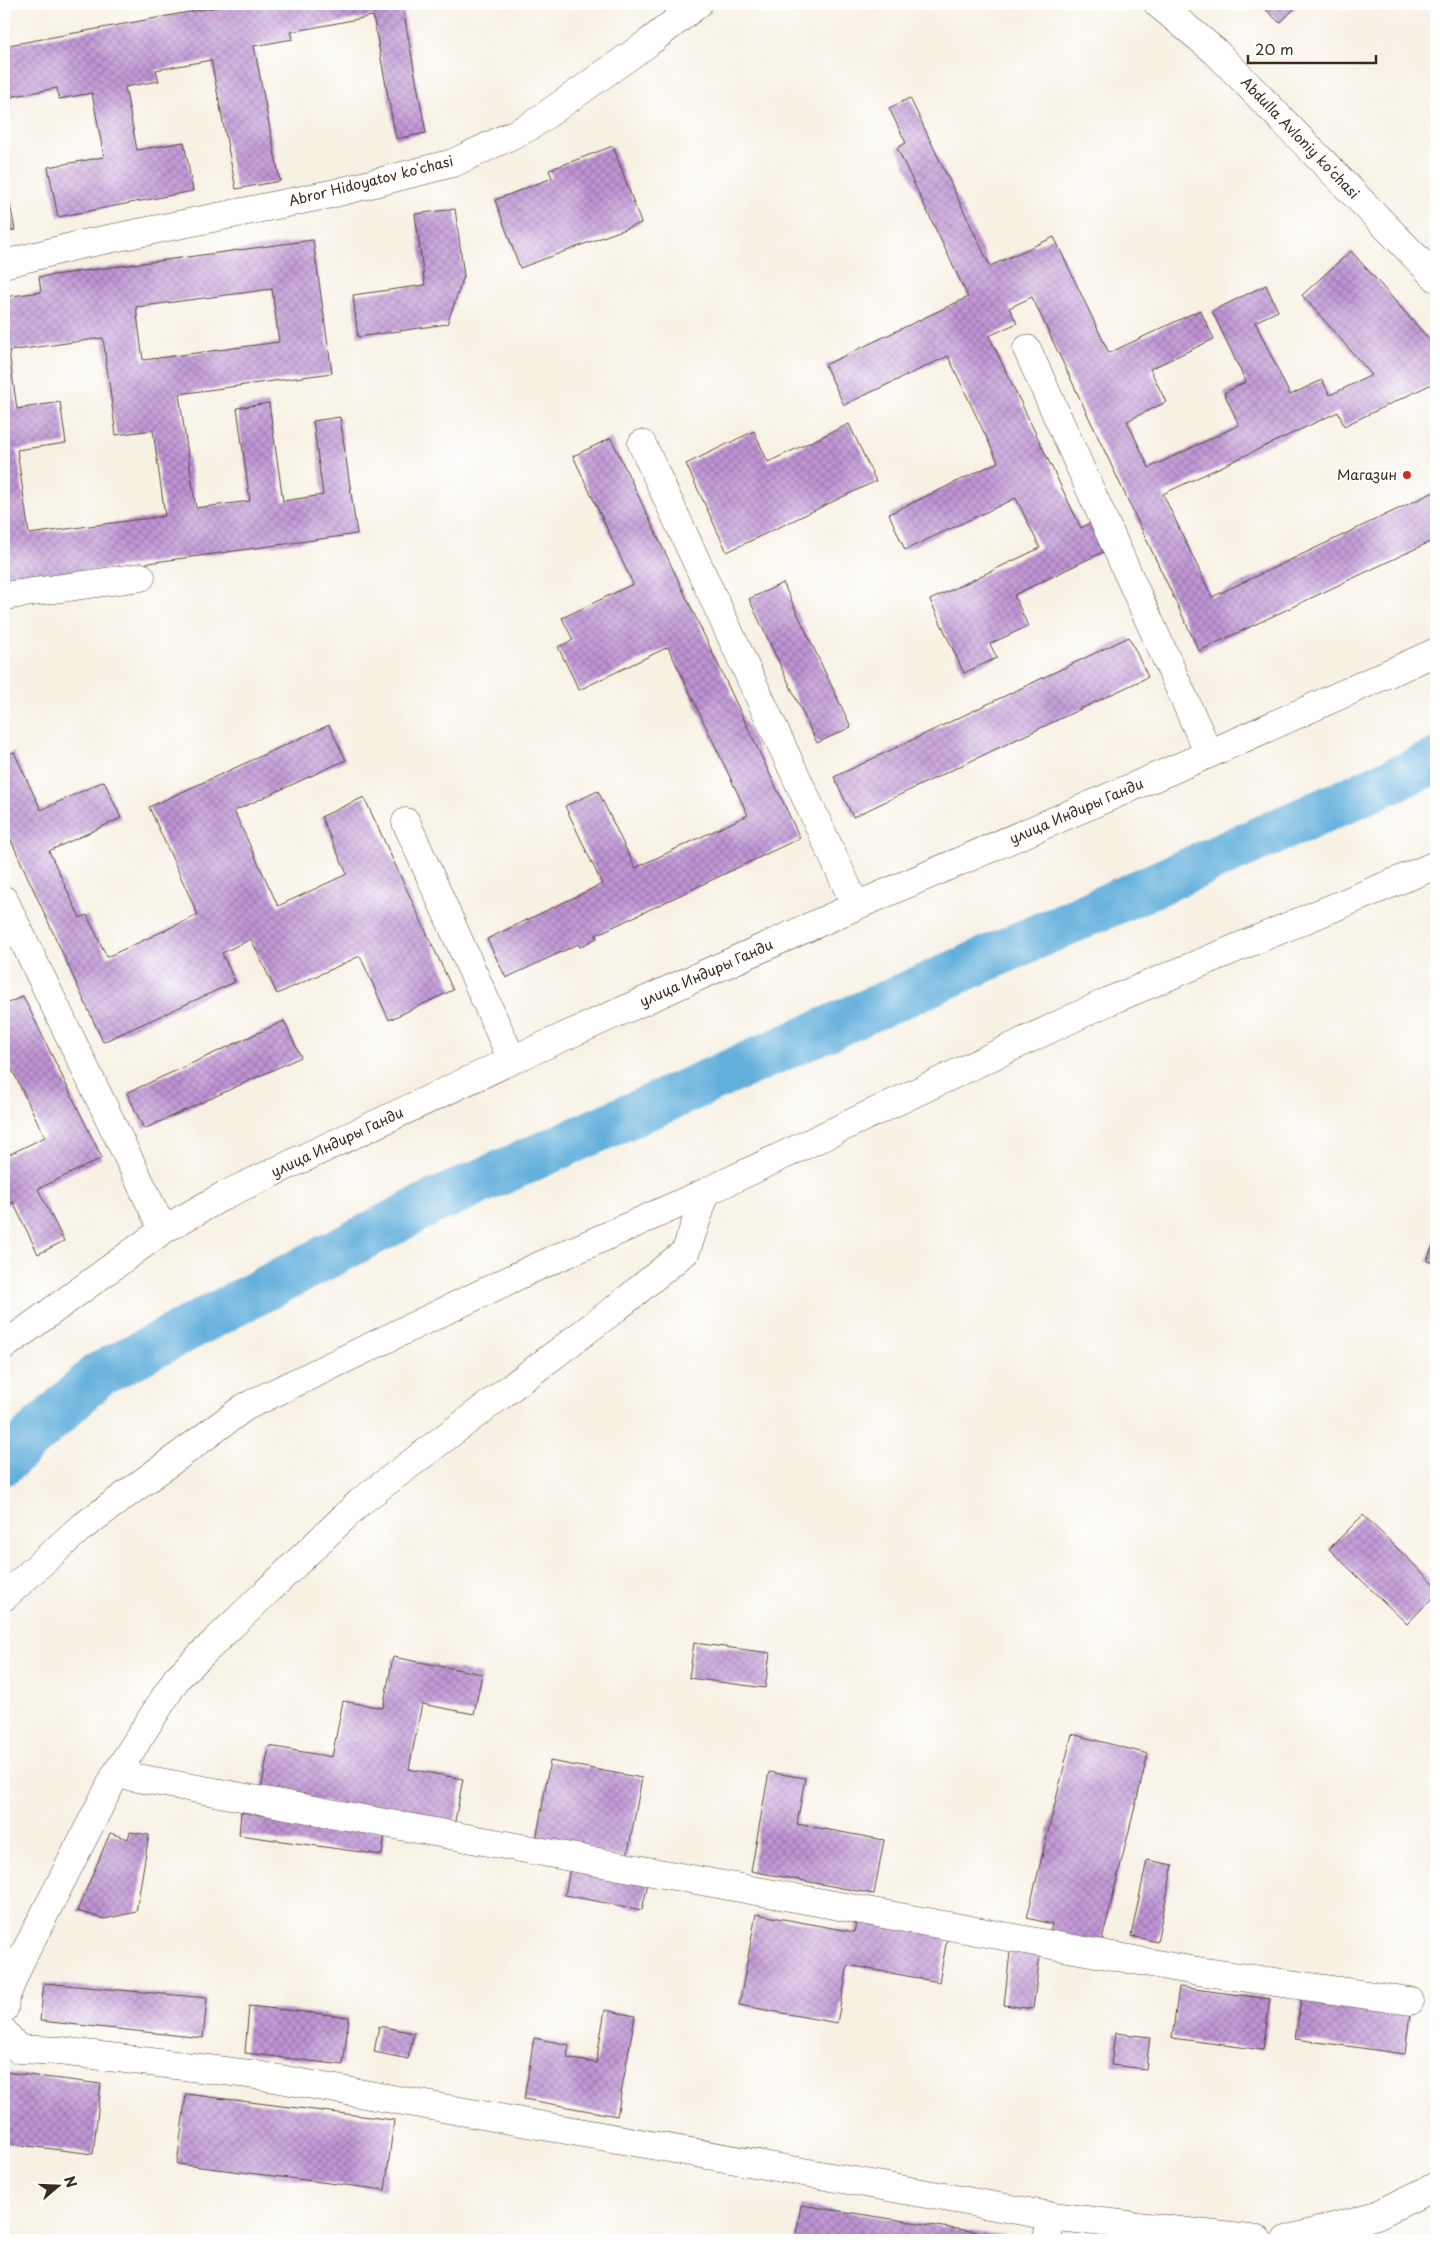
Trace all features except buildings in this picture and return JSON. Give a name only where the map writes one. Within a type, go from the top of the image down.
[{"type":"street","name":"Abror Hidoyatov koʻchasi","points":[[4,264],[80,245],[331,194],[453,163],[529,127],[648,44],[698,4]]},
{"type":"street","name":"Abdulla Avloniy koʻchasi","points":[[1158,4],[1216,52],[1436,278]]},
{"type":"street","points":[[1027,349],[1209,754]]},
{"type":"street","points":[[642,444],[856,906]]},
{"type":"street","points":[[4,596],[141,577]]},
{"type":"street","name":"улица Индиры Ганди","points":[[4,1346],[163,1230],[225,1195],[512,1060],[856,906],[1209,754],[1436,652]]},
{"type":"street","points":[[406,822],[512,1060]]},
{"type":"street","points":[[4,1597],[78,1530],[245,1407],[530,1270],[706,1192],[1109,1001],[1436,865]]},
{"type":"street","points":[[4,900],[163,1230]]},
{"type":"street","points":[[4,2009],[5,1999],[19,1964],[116,1774],[177,1678],[360,1502],[615,1309],[686,1251],[706,1192]]},
{"type":"street","points":[[116,1774],[1184,1969],[1410,2001]]},
{"type":"street","points":[[4,2032],[18,2048],[60,2051],[257,2075],[1049,2228],[1258,2240]]},
{"type":"street","points":[[1286,2240],[1377,2215],[1436,2186]]},
{"type":"waterway","points":[[4,1463],[98,1375],[425,1206],[1436,761]]},
{"type":"place","name":"Магазин","points":[[1407,475]]}]
